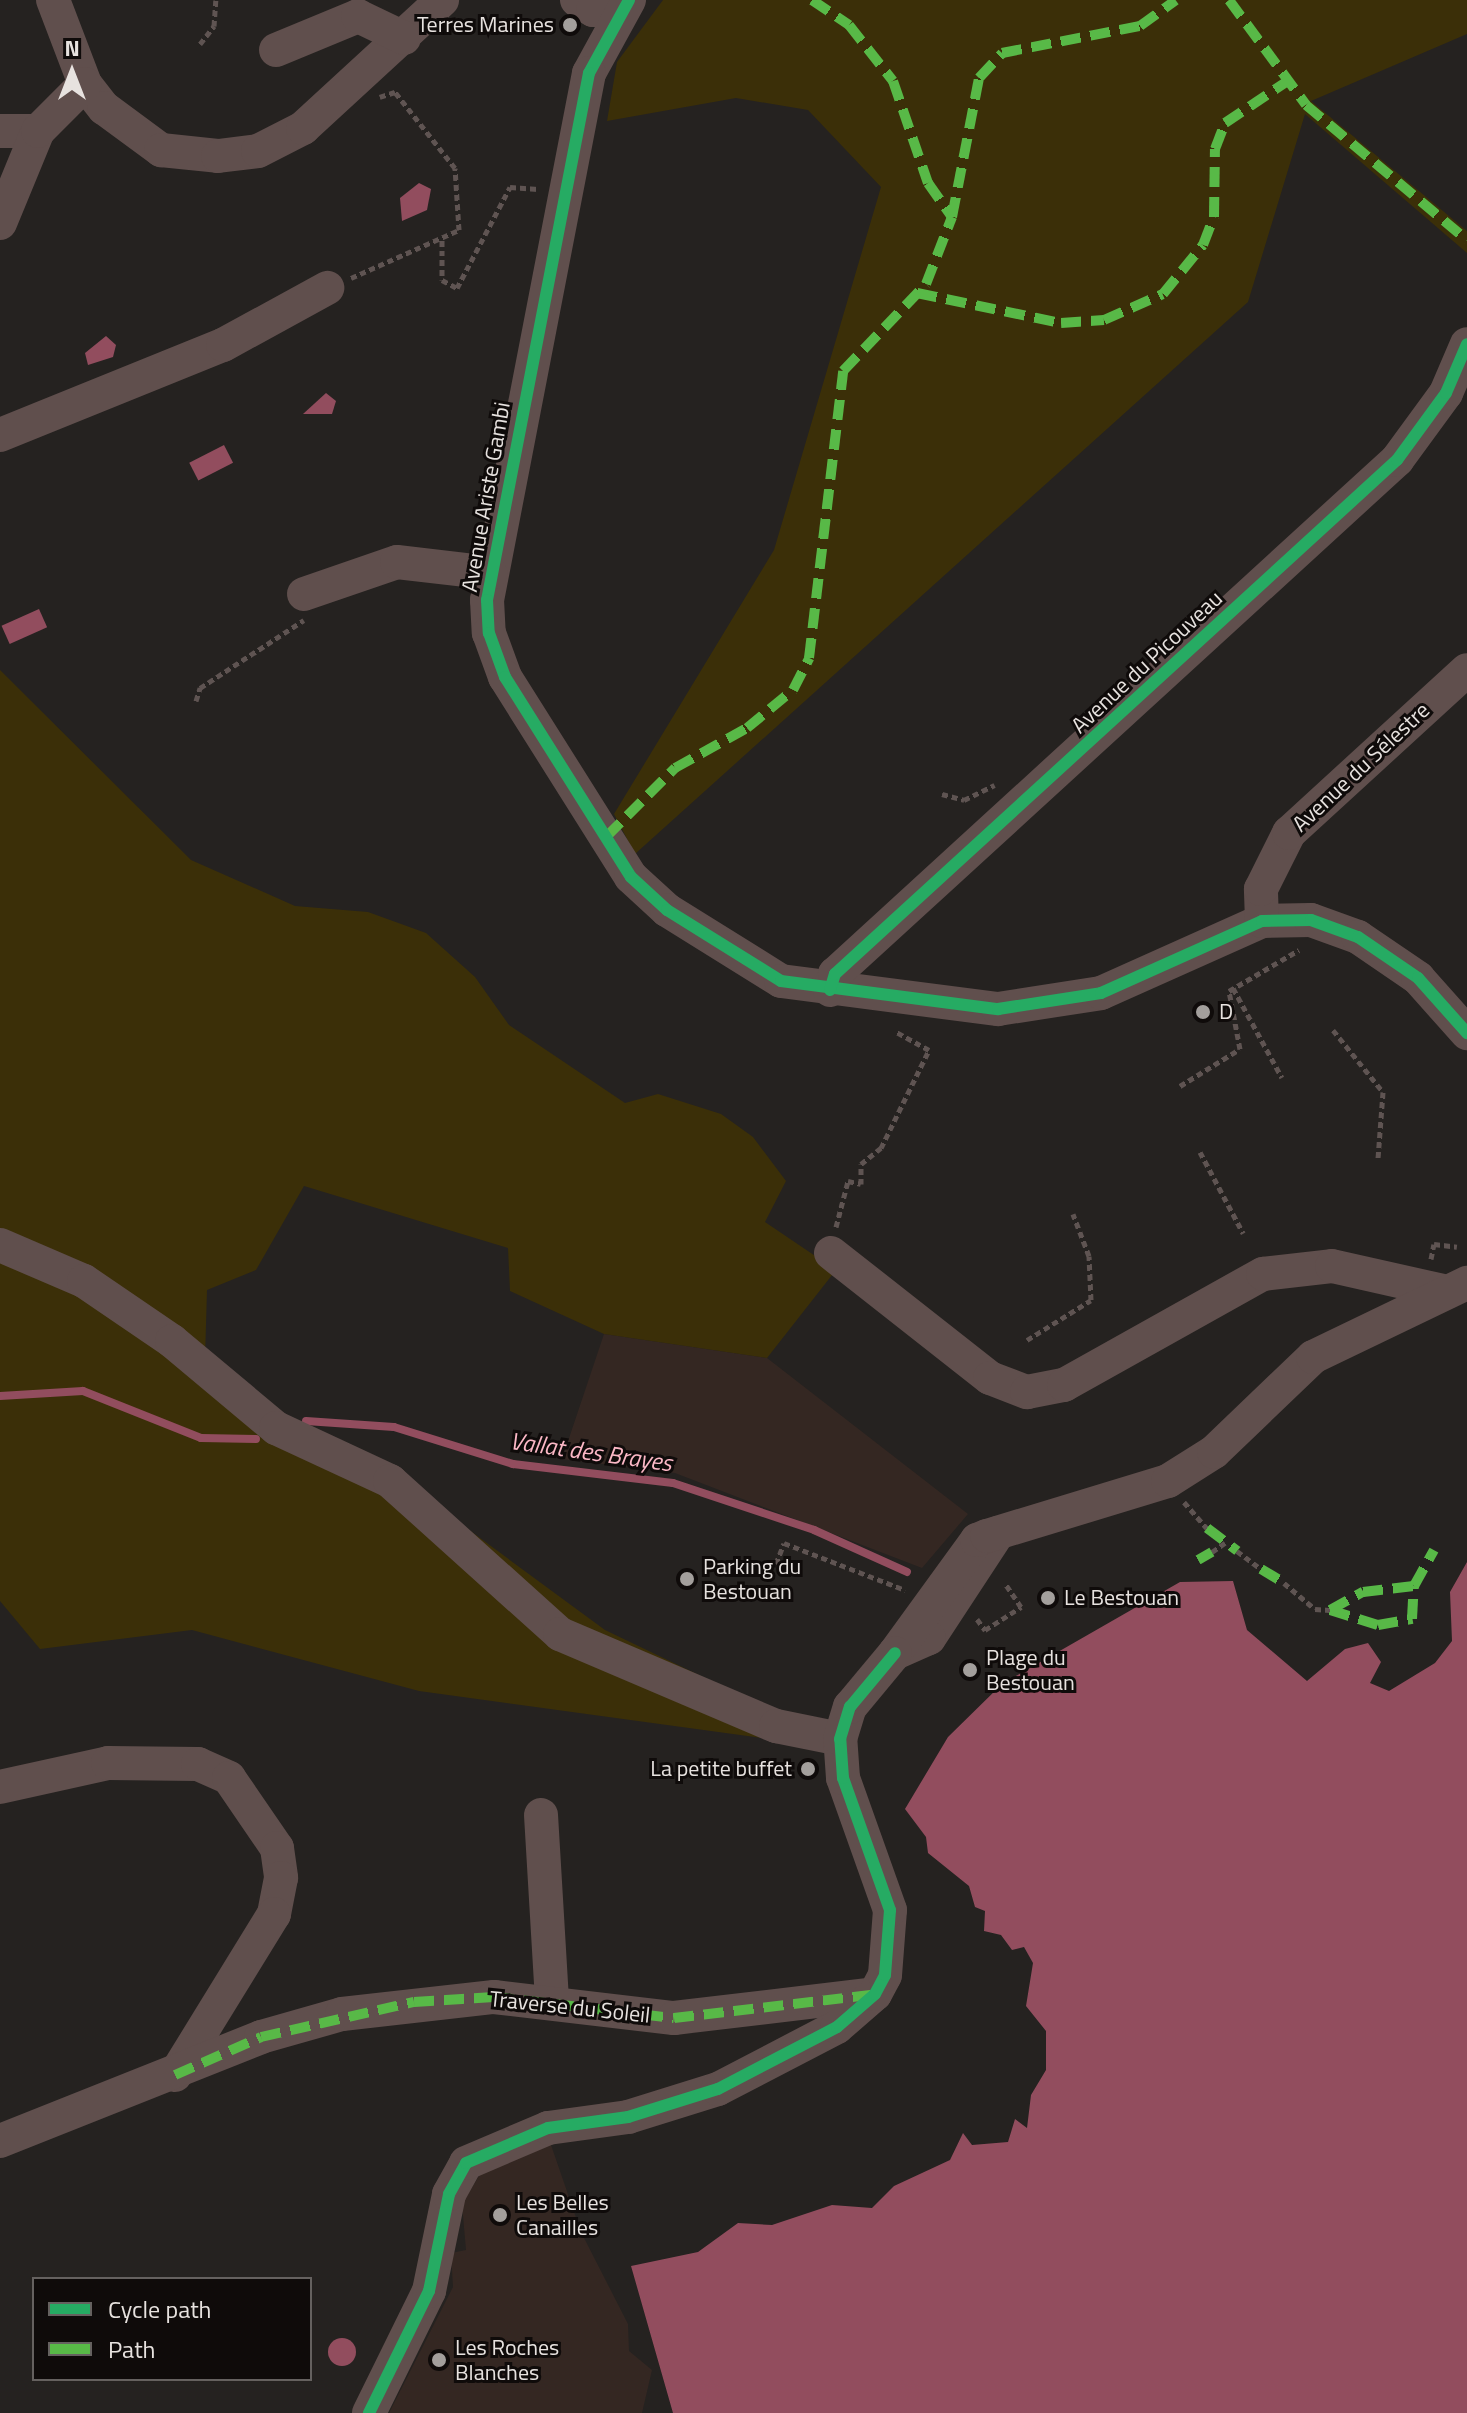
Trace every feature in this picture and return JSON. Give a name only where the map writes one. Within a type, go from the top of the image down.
[{"type":"street","points":[[53,0],[85,84],[129,132],[161,150],[218,156],[258,151],[303,128],[377,63],[393,19]]},
{"type":"street","points":[[276,50],[327,24],[358,16],[393,19],[442,0]]},
{"type":"street","points":[[577,0],[593,10],[626,5]]},
{"type":"street","name":"Avenue Ariste Gambi","points":[[626,5],[589,73],[490,573],[489,633],[505,677],[631,877],[766,974],[830,990],[998,1009],[1101,993],[1262,921]]},
{"type":"street","points":[[0,223],[38,131],[85,84]]},
{"type":"street","points":[[0,131],[38,131]]},
{"type":"street","points":[[0,435],[223,345],[327,288]]},
{"type":"street","name":"Avenue du Picouveau","points":[[830,990],[835,974],[1397,460],[1440,403],[1467,344]]},
{"type":"street","points":[[304,594],[397,562],[490,573]]},
{"type":"street","name":"Avenue du Sélestre","points":[[1262,921],[1261,889],[1289,833],[1467,670]]},
{"type":"street","points":[[1262,921],[1327,926],[1358,937],[1418,978],[1467,1033]]},
{"type":"street","points":[[0,1245],[84,1281],[172,1341],[276,1428],[390,1481],[560,1634],[776,1726],[840,1739]]},
{"type":"street","points":[[831,1253],[990,1378],[1027,1392],[1064,1385],[1263,1274],[1332,1266],[1447,1281]]},
{"type":"street","points":[[369,2413],[429,2291],[449,2194],[466,2163],[537,2131],[628,2117],[718,2089],[837,2027],[875,1994],[887,1965],[890,1910],[843,1778],[840,1739],[850,1707],[895,1653],[969,1547],[998,1533],[1193,1468],[1313,1357],[1447,1281]]},
{"type":"street","points":[[0,1787],[108,1763],[198,1764],[229,1778],[277,1848],[281,1878],[274,1914],[175,2075]]},
{"type":"street","points":[[541,1815],[552,2001]]},
{"type":"street","name":"Traverse du Soleil","points":[[0,2141],[175,2075],[261,2037],[342,2014],[494,1997],[552,2001],[674,2018],[875,1994]]},
{"type":"path","points":[[200,44],[214,26],[216,0]]},
{"type":"path","points":[[327,288],[459,230],[455,168],[395,92],[380,98],[391,78],[377,63]]},
{"type":"path","points":[[442,240],[442,280],[457,288],[510,187],[538,189]]},
{"type":"path","points":[[196,701],[200,688],[235,662],[301,625],[304,594]]},
{"type":"path","points":[[942,794],[964,800],[1001,782]]},
{"type":"path","points":[[1180,1086],[1240,1049],[1225,1001],[1233,988],[1327,926]]},
{"type":"path","points":[[1233,988],[1282,1078]]},
{"type":"path","points":[[1333,1030],[1383,1092],[1378,1158]]},
{"type":"path","points":[[842,1212],[848,1181],[861,1184],[861,1164],[881,1148],[929,1050],[897,1032]]},
{"type":"path","points":[[1200,1152],[1243,1233]]},
{"type":"path","points":[[1027,1340],[1091,1300],[1089,1256],[1073,1214]]},
{"type":"path","points":[[1447,1281],[1434,1244],[1457,1247]]},
{"type":"path","points":[[1177,1493],[1207,1528]]},
{"type":"path","points":[[776,1564],[784,1543],[905,1590]]},
{"type":"path","points":[[1212,1552],[1225,1543]]},
{"type":"path","points":[[1237,1551],[1261,1569]]},
{"type":"path","points":[[977,1619],[985,1630],[1021,1607],[1005,1583]]},
{"type":"path","points":[[1284,1583],[1315,1609],[1330,1610]]},
{"type":"shaded area","points":[[663,0],[1467,0],[1467,34],[1311,101],[1467,231],[1467,253],[1305,114],[1248,302],[635,854],[614,814],[774,550],[881,187],[808,110],[736,98],[607,121],[617,62]]},
{"type":"shaded area","points":[[419,183],[431,189],[427,210],[402,221],[400,198]]},
{"type":"shaded area","points":[[106,336],[116,345],[113,357],[88,365],[85,353]]},
{"type":"shaded area","points":[[326,393],[336,401],[332,414],[303,414]]},
{"type":"shaded area","points":[[224,445],[233,463],[198,481],[189,463]]},
{"type":"shaded area","points":[[39,609],[47,627],[10,644],[2,626]]},
{"type":"shaded area","points":[[0,670],[191,860],[295,906],[368,912],[426,933],[475,977],[509,1025],[625,1103],[658,1094],[721,1114],[753,1137],[786,1181],[765,1222],[836,1270],[767,1358],[604,1334],[510,1291],[508,1248],[304,1186],[256,1270],[207,1290],[205,1359],[280,1421],[465,1527],[605,1630],[782,1715],[770,1739],[419,1691],[192,1630],[40,1649],[0,1601]]},
{"type":"shaded area","points":[[604,1334],[767,1358],[968,1514],[922,1568],[675,1473],[562,1459]]},
{"type":"shaded area","points":[[1467,1562],[1467,2413],[673,2413],[631,2266],[698,2252],[738,2223],[772,2225],[832,2205],[872,2208],[894,2186],[950,2160],[963,2133],[972,2145],[1008,2142],[1015,2119],[1027,2128],[1031,2095],[1046,2070],[1046,2031],[1026,2006],[1033,1963],[1024,1947],[1012,1950],[1001,1935],[984,1931],[985,1911],[975,1907],[969,1886],[928,1853],[926,1837],[905,1809],[948,1737],[1002,1684],[1180,1582],[1233,1581],[1247,1630],[1307,1681],[1345,1649],[1368,1643],[1381,1662],[1370,1683],[1389,1691],[1435,1663],[1452,1641],[1450,1592]]},
{"type":"shaded area","points":[[550,2142],[581,2232],[628,2324],[629,2351],[652,2370],[642,2413],[389,2413],[453,2287],[451,2253],[466,2250],[462,2204],[482,2171]]},
{"type":"shaded area","points":[[342,2338],[352,2342],[356,2352],[352,2362],[342,2366],[332,2362],[328,2352],[332,2342]]},
{"type":"waterway","name":"Vallat des Brayes","points":[[0,1396],[83,1391],[201,1438],[256,1439]]},
{"type":"waterway","name":"Vallat des Brayes","points":[[306,1421],[394,1427],[513,1464],[673,1483],[814,1530],[907,1572]]},
{"type":"marked path","points":[[812,0],[849,25],[893,81],[928,183],[952,217]]},
{"type":"marked path","points":[[606,837],[675,768],[747,728],[793,690],[809,658],[843,371],[926,284],[952,217],[979,78],[1002,53],[1140,26],[1176,0]]},
{"type":"marked path","points":[[1229,0],[1306,105],[1467,240]]},
{"type":"marked path","points":[[917,293],[1061,323],[1104,320],[1163,294],[1203,245],[1214,217],[1215,149],[1225,123],[1286,82]]},
{"type":"marked path","points":[[1207,1528],[1237,1551]]},
{"type":"marked path","points":[[1330,1610],[1363,1592],[1414,1586],[1434,1550]]},
{"type":"marked path","points":[[1198,1560],[1212,1552]]},
{"type":"marked path","points":[[1261,1569],[1284,1583]]},
{"type":"marked path","points":[[1330,1610],[1378,1625],[1412,1619],[1414,1586]]},
{"type":"marked path","points":[[175,2075],[261,2037],[414,2002],[494,1997],[674,2018],[871,1995]]},
{"type":"cycle path","points":[[629,0],[589,73],[487,600],[489,633],[505,677],[631,877],[667,910],[781,981],[998,1009],[1101,993],[1262,921],[1311,920],[1358,937],[1418,978],[1467,1033]]},
{"type":"cycle path","points":[[830,990],[835,974],[1397,460],[1446,393],[1467,344]]},
{"type":"cycle path","points":[[369,2413],[429,2291],[449,2194],[466,2163],[548,2128],[628,2117],[718,2089],[837,2027],[875,1994],[885,1975],[890,1910],[843,1778],[840,1739],[850,1707],[895,1653]]},
{"type":"place","name":"Terres Marines","points":[[570,25]]},
{"type":"place","name":"D","points":[[1203,1012]]},
{"type":"place","name":"Parking du Bestouan","points":[[687,1579]]},
{"type":"place","name":"Le Bestouan","points":[[1048,1598]]},
{"type":"place","name":"Plage du Bestouan","points":[[970,1670]]},
{"type":"place","name":"La petite buffet","points":[[808,1769]]},
{"type":"place","name":"Les Belles Canailles","points":[[500,2215]]},
{"type":"place","name":"Les Roches Blanches","points":[[439,2360]]}]
